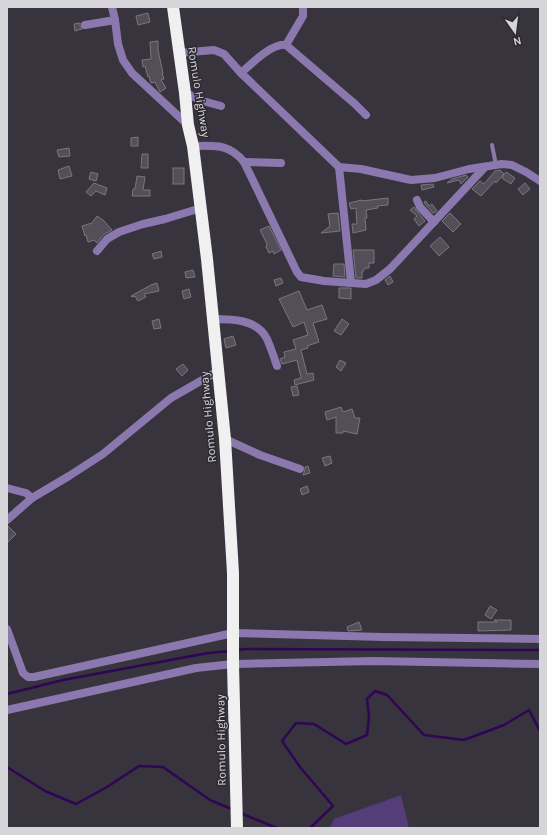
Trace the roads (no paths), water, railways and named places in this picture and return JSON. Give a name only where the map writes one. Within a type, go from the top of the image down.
[{"type":"highway","name":"Romulo Highway","points":[[173,7],[188,125],[193,146],[201,208],[225,439],[232,573],[237,828]]},
{"type":"street","points":[[112,7],[118,44],[123,60],[132,73],[188,125]]},
{"type":"street","points":[[286,45],[303,16],[303,7]]},
{"type":"street","points":[[85,24],[115,20]]},
{"type":"street","points":[[241,73],[256,60],[277,46],[282,44],[286,45],[366,115]]},
{"type":"street","points":[[179,53],[214,50],[224,54],[241,73],[340,167],[361,169],[411,180],[434,178],[485,166],[512,165],[540,181]]},
{"type":"street","points":[[185,93],[203,102],[221,106]]},
{"type":"street","points":[[193,146],[220,146],[231,150],[244,162],[297,272],[301,277],[324,281],[366,284],[376,280],[390,269],[485,166]]},
{"type":"street","points":[[244,162],[281,163]]},
{"type":"street","points":[[340,167],[351,282]]},
{"type":"street","points":[[417,200],[420,208],[434,222]]},
{"type":"street","points":[[97,251],[107,240],[124,230],[201,208]]},
{"type":"street","points":[[213,319],[237,320],[250,324],[261,332],[266,338],[277,366]]},
{"type":"street","points":[[7,520],[32,498],[103,454],[171,398],[218,370]]},
{"type":"street","points":[[225,439],[260,455],[300,470]]},
{"type":"street","points":[[7,488],[26,493],[32,498]]},
{"type":"street","points":[[7,629],[23,673],[28,677],[34,677],[233,635],[540,639]]},
{"type":"street","points":[[7,710],[196,668],[233,663],[374,661],[540,664]]},
{"type":"lane","points":[[492,145],[496,165]]},
{"type":"waterway","points":[[237,650],[540,650]]},
{"type":"waterway","points":[[7,694],[63,680],[208,653],[230,651]]},
{"type":"waterway","points":[[310,828],[333,806],[300,767],[282,741],[296,723],[314,724],[346,744],[367,735],[369,717],[367,699],[375,691],[387,695],[424,735],[464,740],[504,725],[529,710],[540,731]]},
{"type":"waterway","points":[[7,767],[45,791],[76,804],[107,787],[139,766],[163,767],[210,800],[234,810]]},
{"type":"waterway","points":[[240,813],[277,828]]}]
